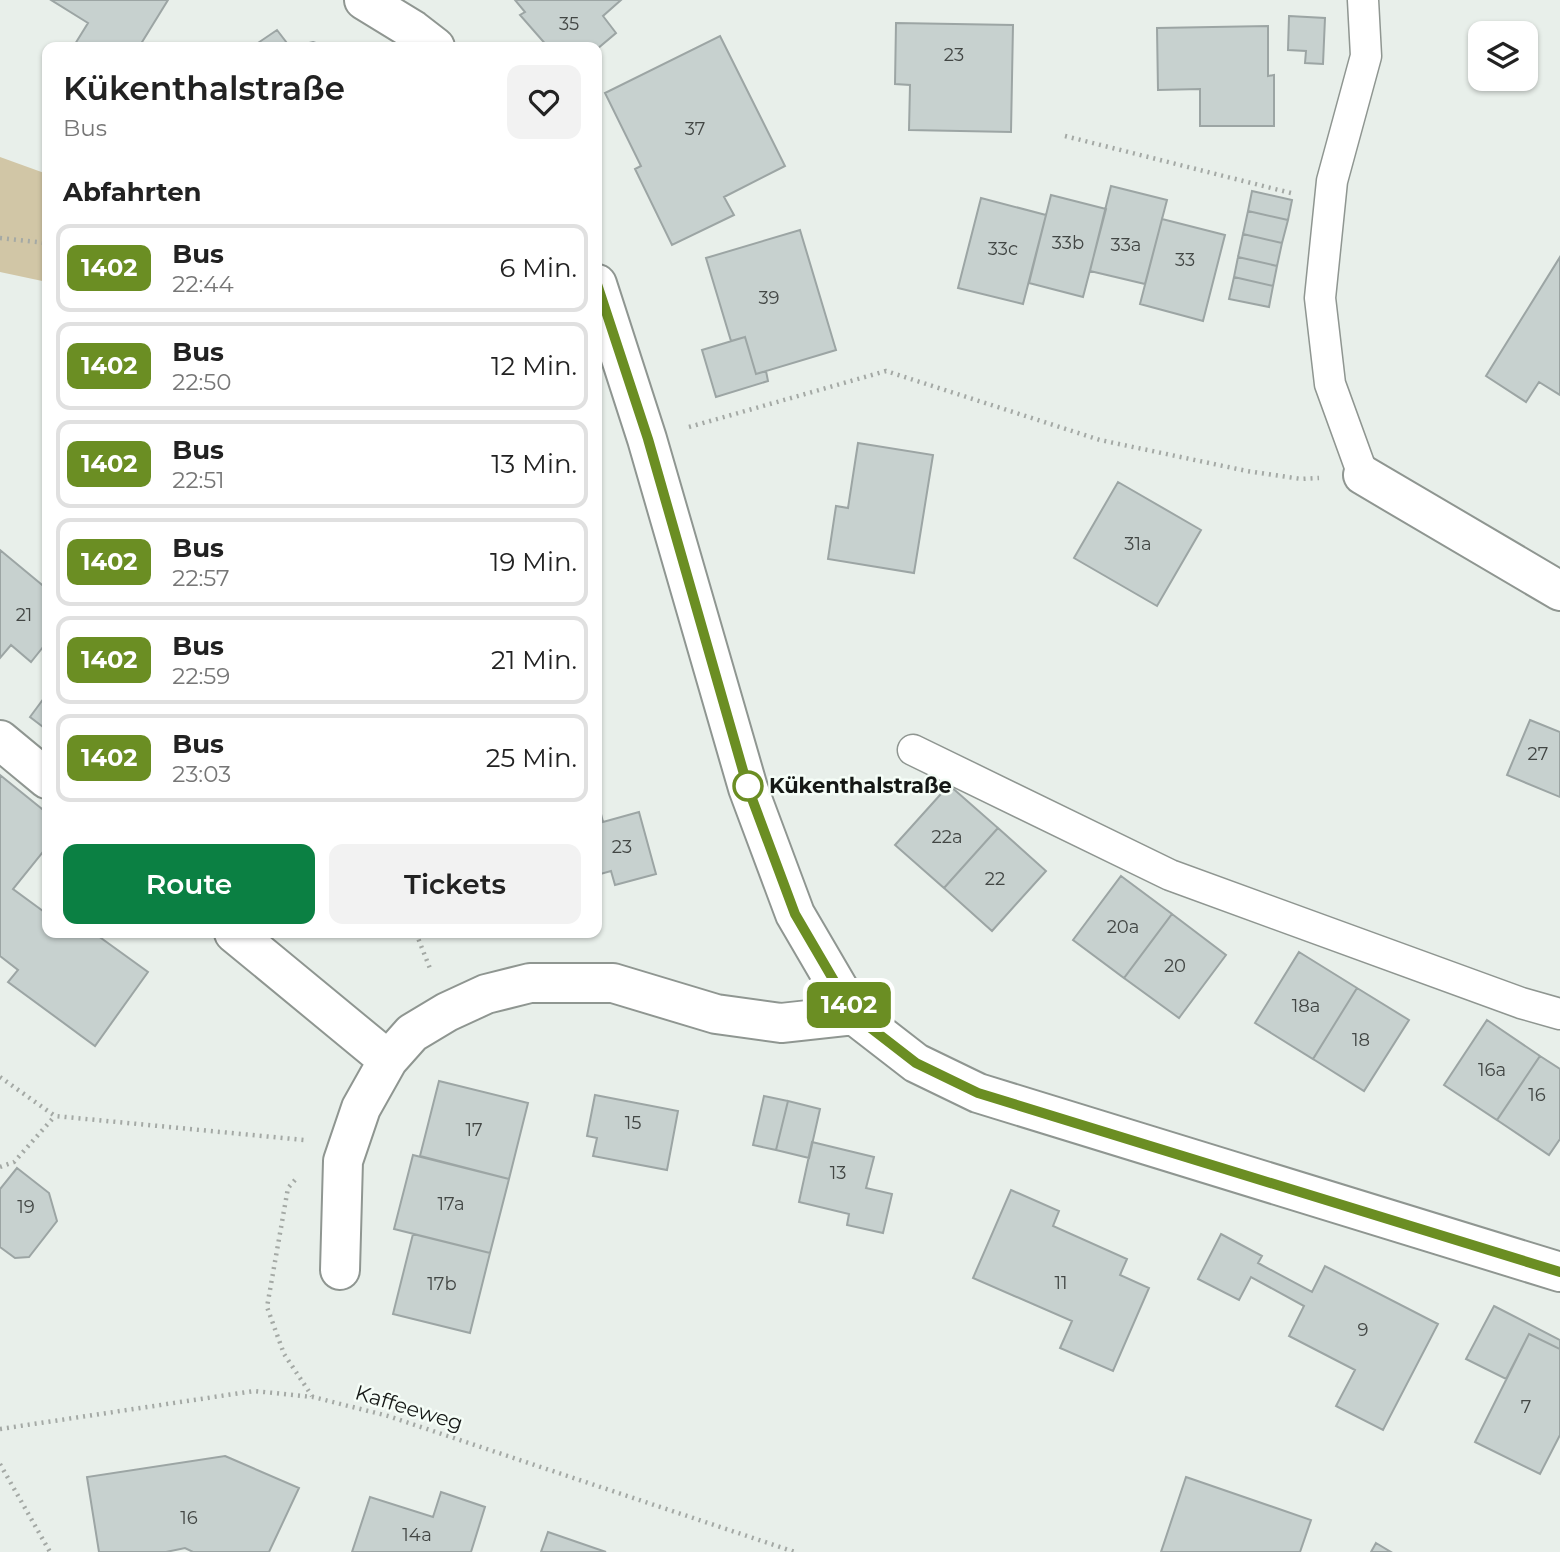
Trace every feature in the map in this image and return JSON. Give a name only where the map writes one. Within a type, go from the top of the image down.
[{"type":"street","points":[[364,0],[428,42]]},
{"type":"street","points":[[602,299],[648,439],[748,788],[795,914],[854,1015],[916,1063],[978,1093],[1560,1272]]},
{"type":"street","points":[[1363,475],[1560,591]]},
{"type":"street","points":[[0,740],[42,775]]},
{"type":"street","points":[[240,938],[388,1060]]},
{"type":"street","points":[[340,1270],[344,1161],[361,1108],[388,1060],[412,1033],[447,1012],[486,994],[530,983],[613,984],[716,1014],[781,1023],[854,1015]]},
{"type":"lane","points":[[1363,0],[1366,56],[1332,181],[1320,298],[1330,384],[1363,475]]},
{"type":"lane","points":[[913,750],[1170,875],[1521,1003],[1560,1014]]},
{"type":"path","points":[[1065,136],[1330,203]]},
{"type":"path","points":[[0,238],[42,242]]},
{"type":"path","points":[[648,439],[886,371],[1113,443],[1247,471],[1301,479],[1363,475]]},
{"type":"path","points":[[0,1077],[55,1116],[302,1138],[311,1145]]},
{"type":"path","points":[[0,1167],[14,1162],[55,1116]]},
{"type":"path","points":[[267,1307],[284,1354],[313,1397]]},
{"type":"path","name":"Kaffeeweg","points":[[0,1429],[254,1391],[313,1397],[388,1416],[795,1552]]},
{"type":"path","points":[[0,1464],[50,1552]]},
{"type":"shaded area","points":[[0,157],[42,172],[42,281],[0,272]]},
{"type":"building","points":[[51,0],[168,0],[142,42],[76,42],[88,23]]},
{"type":"building","points":[[515,0],[621,0],[603,16],[616,33],[602,45],[602,42],[544,42],[520,15],[525,12]]},
{"type":"building","points":[[1289,16],[1325,18],[1323,64],[1305,63],[1306,51],[1288,50]]},
{"type":"building","points":[[896,23],[1013,25],[1011,132],[909,130],[910,85],[895,84]]},
{"type":"building","points":[[1268,26],[1268,76],[1274,75],[1274,126],[1200,126],[1200,89],[1158,90],[1157,28]]},
{"type":"building","points":[[277,30],[286,42],[259,42]]},
{"type":"building","points":[[720,36],[785,166],[724,197],[734,215],[672,245],[635,169],[641,166],[605,93]]},
{"type":"building","points":[[1111,186],[1167,200],[1145,284],[1090,271]]},
{"type":"building","points":[[1252,191],[1292,200],[1288,220],[1248,211]]},
{"type":"building","points":[[1051,195],[1106,209],[1083,297],[1029,283]]},
{"type":"building","points":[[981,198],[1046,215],[1023,304],[958,288]]},
{"type":"building","points":[[1248,211],[1288,220],[1282,243],[1243,234]]},
{"type":"building","points":[[1162,219],[1225,235],[1203,321],[1140,304]]},
{"type":"building","points":[[800,230],[836,350],[756,374],[745,337],[731,341],[706,258]]},
{"type":"building","points":[[1243,234],[1282,243],[1277,266],[1238,257]]},
{"type":"building","points":[[1238,257],[1277,266],[1273,286],[1234,277]]},
{"type":"building","points":[[1560,257],[1560,395],[1539,382],[1526,402],[1486,376]]},
{"type":"building","points":[[1234,277],[1273,286],[1269,307],[1229,299]]},
{"type":"building","points":[[745,337],[756,374],[766,371],[768,381],[716,397],[702,350]]},
{"type":"building","points":[[858,443],[933,455],[914,573],[828,559],[836,506],[848,508]]},
{"type":"building","points":[[1118,482],[1201,530],[1157,606],[1074,558]]},
{"type":"building","points":[[0,550],[42,585],[42,648],[31,662],[11,645],[0,658]]},
{"type":"building","points":[[42,701],[42,726],[30,717]]},
{"type":"building","points":[[1530,720],[1560,732],[1560,797],[1507,775]]},
{"type":"building","points":[[0,775],[42,809],[42,853],[13,889],[42,910],[42,938],[101,938],[148,972],[95,1046],[8,982],[18,970],[0,956]]},
{"type":"building","points":[[949,785],[998,828],[944,888],[895,845]]},
{"type":"building","points":[[639,812],[656,874],[615,885],[611,871],[602,874],[602,818],[603,822]]},
{"type":"building","points":[[998,828],[1046,871],[992,931],[944,888]]},
{"type":"building","points":[[1121,876],[1172,914],[1124,978],[1073,940]]},
{"type":"building","points":[[1172,914],[1226,955],[1179,1018],[1124,978]]},
{"type":"building","points":[[1299,952],[1357,988],[1313,1059],[1255,1023]]},
{"type":"building","points":[[1357,988],[1409,1020],[1364,1091],[1313,1059]]},
{"type":"building","points":[[1487,1020],[1540,1056],[1497,1120],[1444,1085]]},
{"type":"building","points":[[1540,1056],[1560,1069],[1560,1139],[1549,1155],[1497,1120]]},
{"type":"building","points":[[439,1081],[528,1103],[509,1179],[420,1156]]},
{"type":"building","points":[[595,1095],[678,1111],[667,1170],[593,1156],[597,1138],[587,1136]]},
{"type":"building","points":[[764,1096],[788,1101],[776,1150],[753,1145]]},
{"type":"building","points":[[788,1101],[820,1109],[809,1158],[776,1150]]},
{"type":"building","points":[[812,1142],[874,1157],[866,1188],[892,1194],[883,1233],[847,1225],[849,1214],[799,1202]]},
{"type":"building","points":[[413,1155],[509,1179],[490,1253],[394,1229]]},
{"type":"building","points":[[17,1168],[49,1193],[57,1221],[29,1257],[15,1258],[0,1247],[0,1189]]},
{"type":"building","points":[[1011,1190],[1059,1211],[1053,1226],[1127,1259],[1120,1275],[1149,1288],[1113,1371],[1060,1348],[1072,1321],[973,1278]]},
{"type":"building","points":[[413,1234],[490,1253],[470,1333],[393,1314]]},
{"type":"building","points":[[1221,1234],[1262,1256],[1258,1263],[1312,1292],[1325,1266],[1438,1324],[1383,1430],[1336,1406],[1355,1370],[1289,1336],[1304,1306],[1251,1277],[1239,1300],[1198,1279]]},
{"type":"building","points":[[1494,1306],[1560,1340],[1560,1349],[1529,1334],[1506,1379],[1466,1359]]},
{"type":"building","points":[[1529,1334],[1560,1349],[1560,1435],[1540,1474],[1475,1442]]},
{"type":"building","points":[[225,1456],[299,1488],[269,1552],[193,1552],[185,1548],[166,1552],[99,1552],[87,1477]]},
{"type":"building","points":[[1186,1477],[1311,1520],[1300,1552],[1161,1552]]},
{"type":"building","points":[[441,1492],[485,1507],[471,1552],[352,1552],[370,1497],[433,1517]]},
{"type":"building","points":[[548,1532],[606,1552],[541,1552]]},
{"type":"building","points":[[1376,1543],[1391,1552],[1371,1552]]},
{"type":"bus line","name":"1402","points":[[602,299],[648,439],[748,788],[795,914],[854,1015],[916,1063],[978,1093],[1560,1272]]},
{"type":"place","name":"Kükenthalstraße","points":[[748,786]]}]
